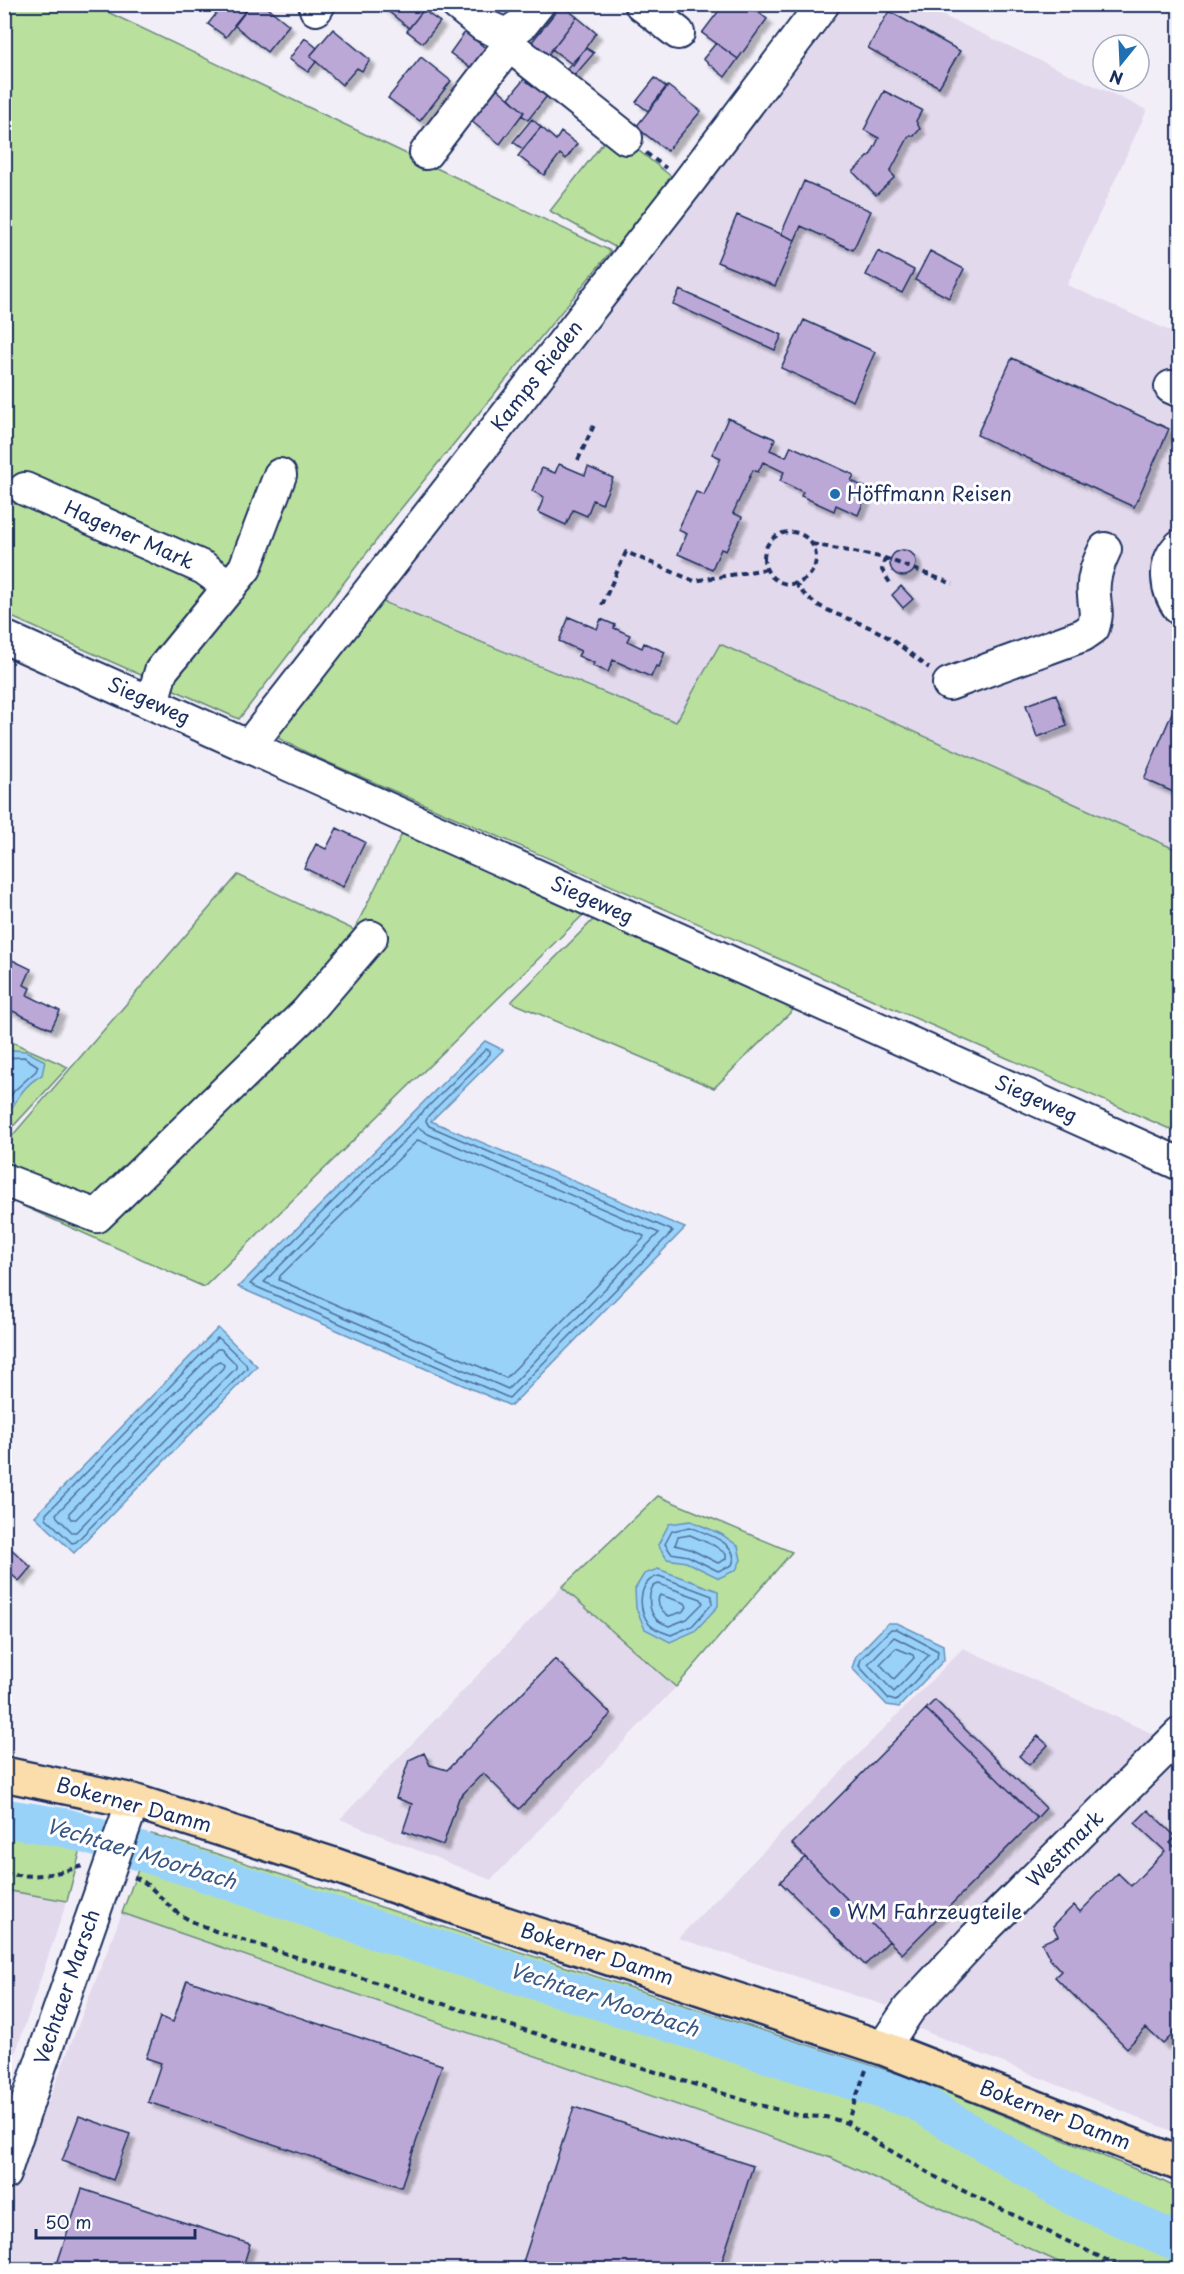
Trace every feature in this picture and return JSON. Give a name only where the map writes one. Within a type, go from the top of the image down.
[{"type":"main road","name":"Bokerner Damm","points":[[4,1774],[127,1815],[334,1864],[1179,2163]]},
{"type":"street","points":[[457,4],[483,25],[508,40],[626,138]]},
{"type":"street","points":[[426,153],[508,40],[538,4]]},
{"type":"street","points":[[641,4],[678,33]]},
{"type":"street","name":"Kamps Rieden","points":[[249,746],[687,184],[823,4]]},
{"type":"street","points":[[152,702],[161,671],[245,568],[280,475]]},
{"type":"street","name":"Hagener Mark","points":[[25,489],[204,568],[230,587]]},
{"type":"street","points":[[1179,546],[1174,551],[1167,573],[1171,598],[1179,609]]},
{"type":"street","points":[[949,684],[1083,635],[1093,628],[1098,612],[1093,595],[1095,571],[1105,549]]},
{"type":"street","name":"Siegeweg","points":[[4,637],[1179,1164]]},
{"type":"street","points":[[4,1180],[97,1216],[308,1012],[371,937]]},
{"type":"street","name":"Westmark","points":[[875,2056],[909,2009],[976,1937],[1179,1734]]},
{"type":"street","name":"Vechtaer Marsch","points":[[4,2175],[127,1815]]},
{"type":"path","points":[[626,138],[687,184]]},
{"type":"path","points":[[578,460],[594,425]]},
{"type":"path","points":[[812,544],[815,551],[814,568],[809,575],[795,583],[779,581],[767,569],[764,561],[768,544],[781,534],[798,533],[812,544],[885,558],[953,584]]},
{"type":"path","points":[[602,605],[626,552],[694,581],[767,569]]},
{"type":"path","points":[[885,558],[882,570],[890,583]]},
{"type":"path","points":[[795,583],[805,597],[834,615],[854,620],[880,633],[949,684]]},
{"type":"path","points":[[4,1874],[28,1877],[58,1873],[88,1865],[109,1869],[139,1879],[150,1886],[160,1900],[182,1916],[215,1931],[756,2104],[801,2116],[826,2117],[847,2123],[941,2180],[1127,2270]]},
{"type":"path","points":[[847,2123],[875,2056]]},
{"type":"shaded area","points":[[836,5],[920,5],[1091,84],[1091,93],[1110,93],[1147,110],[1067,285],[1179,335],[1179,851],[720,644],[676,722],[376,599]]},
{"type":"shaded area","points":[[562,1587],[676,1687],[491,1880],[340,1819]]},
{"type":"shaded area","points":[[963,1648],[1158,1736],[887,2006],[678,1938]]},
{"type":"shaded area","points":[[1179,1753],[1179,2134],[917,2028],[924,2008]]},
{"type":"shaded area","points":[[4,1890],[67,1901],[5,2084]]},
{"type":"shaded area","points":[[122,1913],[831,2158],[1074,2269],[5,2270],[5,2234],[14,2189]]},
{"type":"green space","points":[[5,5],[93,5],[611,251],[399,511],[239,719],[5,614]]},
{"type":"green space","points":[[610,134],[634,147],[677,181],[622,251],[550,211]]},
{"type":"green space","points":[[376,599],[676,722],[720,644],[1179,851],[1179,1133],[318,758],[276,737]]},
{"type":"green space","points":[[407,824],[586,912],[204,1287],[5,1198],[5,1144],[238,875],[354,930]]},
{"type":"green space","points":[[594,919],[799,1004],[714,1088],[511,1002]]},
{"type":"green space","points":[[5,1039],[68,1067],[5,1135]]},
{"type":"green space","points":[[658,1496],[792,1552],[676,1687],[562,1587]]},
{"type":"green space","points":[[5,1802],[89,1819],[67,1901],[5,1890]]},
{"type":"green space","points":[[151,1834],[919,2081],[1152,2176],[1179,2189],[1179,2269],[1074,2269],[831,2158],[122,1913]]},
{"type":"water","points":[[485,1041],[503,1050],[431,1121],[685,1228],[511,1406],[238,1287]]},
{"type":"water","points":[[14,1050],[26,1051],[45,1061],[42,1075],[25,1089],[5,1120],[5,1054]]},
{"type":"water","points":[[218,1328],[257,1366],[74,1553],[35,1516]]},
{"type":"water","points":[[691,1521],[721,1534],[738,1546],[741,1560],[736,1570],[719,1578],[686,1562],[667,1559],[658,1545],[669,1524]]},
{"type":"water","points":[[658,1569],[718,1591],[718,1606],[695,1631],[670,1642],[645,1629],[636,1608],[635,1589],[644,1574]]},
{"type":"water","points":[[888,1623],[897,1623],[943,1645],[944,1660],[899,1707],[887,1705],[852,1668],[856,1656]]},
{"type":"building","points":[[224,4],[237,4],[246,11],[226,37],[208,24]]},
{"type":"building","points":[[251,4],[263,4],[289,25],[267,52],[234,25]]},
{"type":"building","points":[[379,4],[421,4],[425,8],[409,28]]},
{"type":"building","points":[[724,4],[748,4],[767,19],[738,59],[702,33]]},
{"type":"building","points":[[561,5],[577,17],[547,56],[531,43]]},
{"type":"building","points":[[423,10],[440,22],[423,43],[407,31]]},
{"type":"building","points":[[889,11],[960,51],[939,87],[868,48]]},
{"type":"building","points":[[577,17],[596,33],[573,65],[552,49]]},
{"type":"building","points":[[333,29],[370,60],[362,71],[357,68],[342,85],[310,56]]},
{"type":"building","points":[[465,32],[488,50],[473,70],[450,53]]},
{"type":"building","points":[[305,38],[317,48],[310,56],[316,62],[308,72],[289,59]]},
{"type":"building","points":[[716,43],[738,59],[725,77],[703,59]]},
{"type":"building","points":[[586,48],[594,53],[575,75],[566,69]]},
{"type":"building","points":[[421,57],[451,81],[420,121],[388,98]]},
{"type":"building","points":[[655,78],[666,87],[648,111],[636,102]]},
{"type":"building","points":[[524,79],[547,96],[528,120],[522,115],[524,112],[509,98]]},
{"type":"building","points":[[668,86],[701,111],[667,151],[636,127]]},
{"type":"building","points":[[497,88],[524,112],[500,144],[471,121]]},
{"type":"building","points":[[884,91],[922,110],[916,121],[920,129],[914,136],[909,136],[890,172],[895,177],[876,195],[853,172],[871,154],[879,138],[864,130]]},
{"type":"building","points":[[532,119],[541,127],[523,149],[513,142]]},
{"type":"building","points":[[541,127],[556,140],[561,132],[577,144],[566,159],[560,154],[544,175],[518,156]]},
{"type":"building","points":[[804,181],[871,211],[853,250],[801,226],[795,240],[781,234]]},
{"type":"building","points":[[737,215],[795,240],[775,286],[717,262]]},
{"type":"building","points":[[878,251],[914,270],[902,293],[866,275]]},
{"type":"building","points":[[930,251],[964,269],[949,298],[915,280]]},
{"type":"building","points":[[680,290],[782,335],[775,350],[673,304]]},
{"type":"building","points":[[804,320],[875,352],[853,401],[781,368]]},
{"type":"building","points":[[1012,358],[1169,429],[1134,507],[977,435]]},
{"type":"building","name":"Höffmann Reisen","points":[[728,418],[775,439],[770,450],[786,457],[791,446],[854,475],[851,481],[869,489],[858,515],[836,505],[834,511],[801,496],[803,492],[780,481],[784,472],[763,462],[758,472],[753,470],[733,513],[742,517],[726,551],[721,549],[712,569],[678,554],[687,534],[678,530],[696,492],[704,495],[721,458],[712,454]]},
{"type":"building","points":[[559,464],[585,475],[588,467],[613,478],[602,504],[593,500],[587,516],[573,510],[566,525],[538,512],[544,497],[532,491],[542,468],[555,473]]},
{"type":"building","points":[[903,550],[912,554],[916,563],[912,572],[903,576],[894,572],[890,563],[894,554]]},
{"type":"building","points":[[901,586],[913,599],[903,608],[892,595]]},
{"type":"building","points":[[569,617],[597,629],[601,619],[630,635],[627,641],[642,648],[644,643],[665,652],[659,667],[656,666],[651,677],[613,660],[608,672],[593,666],[594,663],[578,656],[581,651],[559,641]]},
{"type":"building","points":[[1056,694],[1067,726],[1037,737],[1026,705]]},
{"type":"building","points":[[1180,694],[1180,795],[1144,779]]},
{"type":"building","points":[[337,828],[365,842],[343,887],[304,868],[316,844],[326,849]]},
{"type":"building","points":[[6,957],[31,969],[24,985],[30,988],[27,995],[60,1011],[51,1029],[4,1007]]},
{"type":"building","points":[[8,1546],[31,1567],[19,1581],[4,1568],[4,1549]]},
{"type":"building","points":[[555,1659],[611,1714],[519,1809],[483,1773],[459,1798],[443,1845],[403,1831],[412,1804],[396,1798],[409,1760],[424,1753],[430,1765],[447,1770]]},
{"type":"building","points":[[935,1700],[1046,1808],[1037,1818],[926,1709]]},
{"type":"building","points":[[926,1709],[1037,1818],[902,1954],[792,1844]]},
{"type":"building","points":[[1038,1736],[1048,1745],[1029,1765],[1019,1756]]},
{"type":"building","points":[[1148,1810],[1176,1837],[1170,1843],[1180,1852],[1180,2027],[1163,2044],[1146,2028],[1127,2048],[1055,1977],[1061,1971],[1050,1959],[1042,1943],[1058,1936],[1053,1926],[1074,1905],[1080,1912],[1118,1873],[1131,1886],[1165,1851],[1135,1823]]},
{"type":"building","name":"WM Fahrzeugteile","points":[[805,1857],[889,1941],[865,1965],[780,1882]]},
{"type":"building","points":[[187,1980],[442,2065],[401,2187],[148,2102],[161,2063],[146,2058],[160,2017],[173,2022]]},
{"type":"building","points":[[574,2107],[753,2166],[719,2270],[547,2270],[523,2262]]},
{"type":"building","points":[[79,2116],[130,2134],[113,2180],[62,2161]]},
{"type":"building","points":[[82,2189],[250,2244],[242,2270],[65,2270],[56,2267]]},
{"type":"waterway","name":"Vechtaer Moorbach","points":[[4,1818],[67,1828],[348,1921],[915,2100],[1075,2197],[1180,2243]]},
{"type":"place","name":"Höffmann Reisen","points":[[835,494]]},
{"type":"place","name":"WM Fahrzeugteile","points":[[835,1912]]}]
